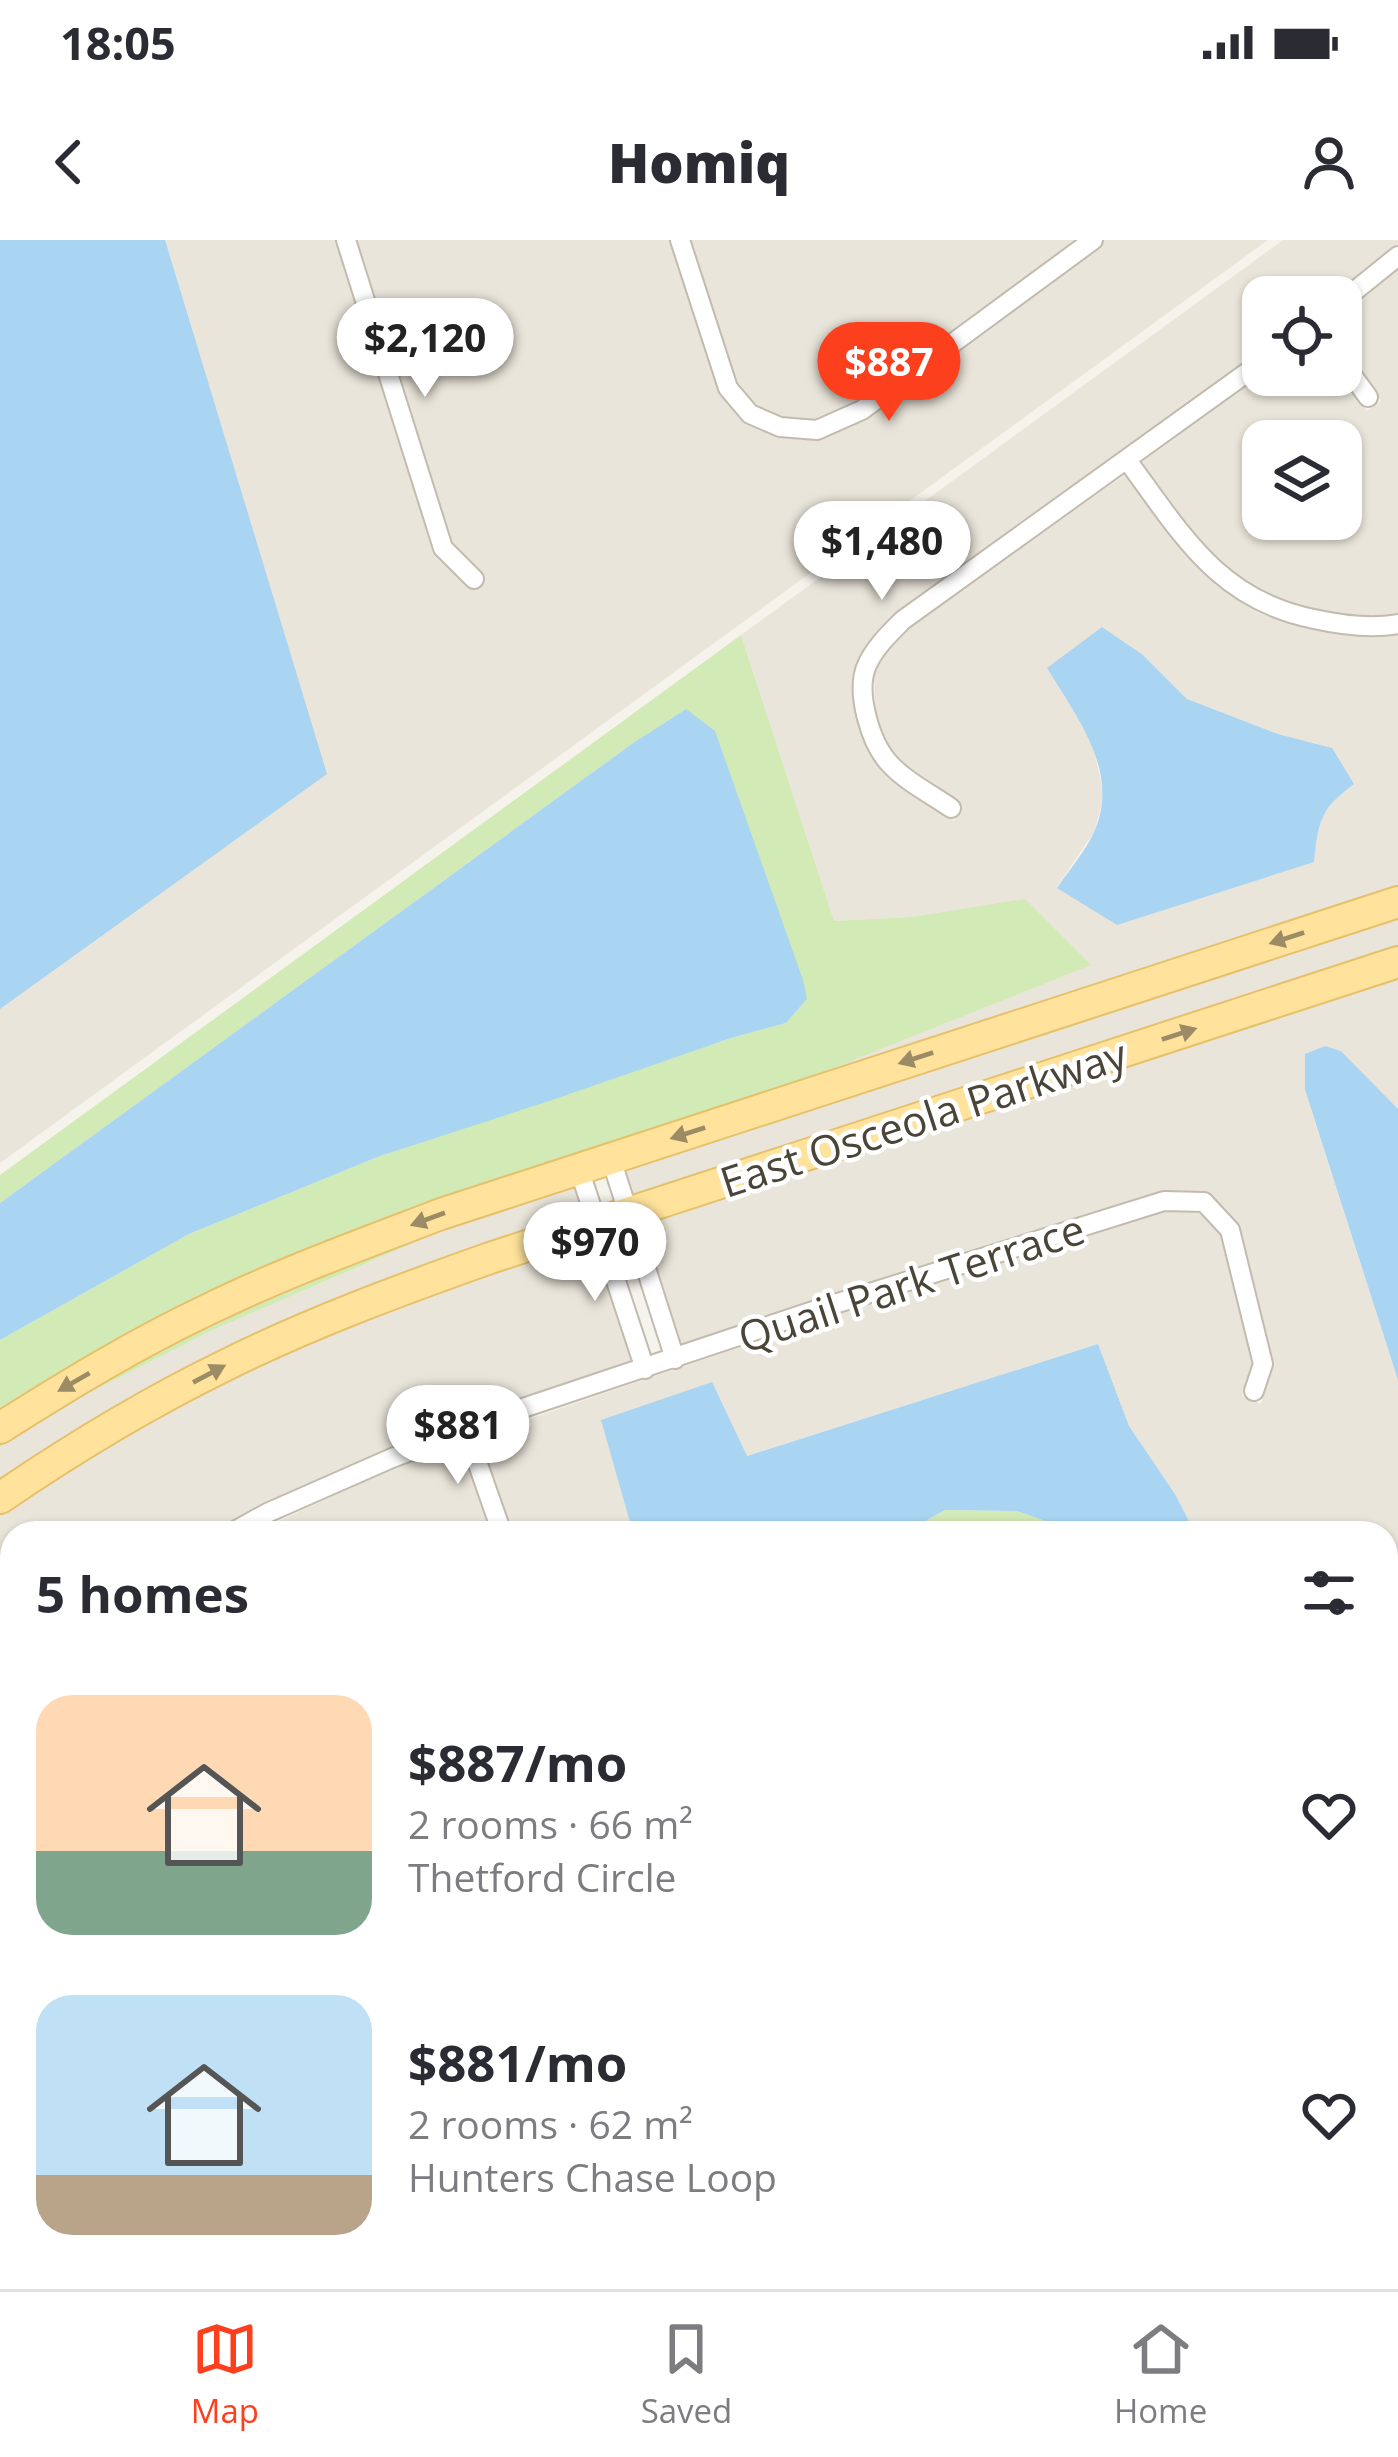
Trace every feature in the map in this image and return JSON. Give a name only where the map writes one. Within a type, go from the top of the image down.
[{"type":"main road","name":"East Osceola Parkway","points":[[0,1428],[127,1351],[230,1299],[441,1214],[1398,902]]},
{"type":"main road","name":"East Osceola Parkway","points":[[0,1498],[132,1415],[222,1366],[387,1294],[1398,962]]},
{"type":"street","points":[[346,240],[443,548],[474,579]]},
{"type":"street","points":[[680,240],[728,388],[750,414],[779,427],[817,430],[862,410],[1093,240]]},
{"type":"street","points":[[1362,285],[1398,256]]},
{"type":"street","points":[[951,808],[892,766],[877,747],[865,714],[865,668],[880,645],[903,620],[1242,376]]},
{"type":"street","points":[[1362,389],[1368,397]]},
{"type":"street","points":[[1127,460],[1202,558],[1236,588],[1298,616],[1336,624],[1398,624]]},
{"type":"street","points":[[611,1159],[675,1359]]},
{"type":"street","points":[[579,1169],[645,1369]]},
{"type":"street","name":"Quail Park Terrace","points":[[253,1521],[466,1430],[825,1307],[1164,1201],[1204,1202],[1230,1230],[1263,1364],[1255,1391]]},
{"type":"street","points":[[466,1430],[498,1521]]},
{"type":"shaded area","points":[[0,240],[1268,240],[0,1163]]},
{"type":"shaded area","points":[[1283,240],[1398,240],[1358,276],[1242,276],[1242,363],[897,611],[872,637],[857,662],[855,713],[868,750],[887,774],[954,821],[963,806],[898,759],[885,743],[875,713],[874,672],[909,628],[1126,474],[1194,564],[1259,613],[1336,634],[1398,634],[1398,891],[748,1102],[912,917],[834,921],[741,635]],"holes":[[[1143,655],[1187,699],[1278,734],[1332,748],[1338,795],[1318,823],[1057,887],[1094,832],[1104,796],[1092,741]]]},
{"type":"shaded area","points":[[1398,270],[1398,613],[1336,614],[1266,595],[1208,551],[1141,463],[1242,389],[1242,396],[1356,396],[1367,411],[1381,401],[1362,374],[1362,299]]},
{"type":"shaded area","points":[[1398,912],[1398,952],[634,1200],[623,1166]]},
{"type":"shaded area","points":[[1398,973],[1398,1109],[1341,1051],[1325,1046],[1305,1055],[1305,1091],[1398,1380],[1398,1521],[1189,1521],[1129,1426],[1098,1344],[746,1456],[602,1421],[630,1521],[507,1521],[479,1436],[829,1317],[1166,1211],[1201,1212],[1221,1234],[1253,1363],[1242,1396],[1261,1404],[1272,1363],[1239,1229],[1203,1193],[1160,1191],[681,1346],[640,1220]]},
{"type":"shaded area","points":[[573,1181],[585,1216],[486,1248],[0,1485],[0,1447],[45,1415],[213,1330],[493,1208]]},
{"type":"shaded area","points":[[591,1236],[633,1362],[387,1449],[231,1521],[0,1521],[0,1510],[137,1424],[310,1338]]},
{"type":"shaded area","points":[[461,1443],[488,1521],[279,1521]]},
{"type":"green space","points":[[741,635],[834,921],[912,917],[1025,899],[1091,965],[748,1102],[607,1149],[0,1415],[0,1340],[189,1234],[380,1156],[786,1023],[807,999],[686,709],[0,1203],[0,1175]]},
{"type":"green space","points":[[493,1208],[213,1330],[45,1415],[0,1447],[0,1440],[214,1318]]},
{"type":"green space","points":[[945,1510],[1017,1511],[1045,1521],[925,1521]]},
{"type":"water","points":[[0,240],[165,240],[327,774],[0,1009]]},
{"type":"water","points":[[1102,627],[1143,655],[1187,699],[1278,734],[1332,748],[1354,784],[1323,817],[1314,862],[1117,925],[1057,888],[1094,832],[1102,788],[1092,746],[1047,668]]},
{"type":"water","points":[[686,709],[715,731],[803,980],[807,999],[786,1023],[380,1156],[189,1234],[0,1340],[0,1203]]},
{"type":"water","points":[[1325,1046],[1341,1051],[1398,1109],[1398,1380],[1305,1090],[1305,1054]]},
{"type":"water","points":[[1098,1344],[1129,1426],[1189,1521],[1045,1521],[1017,1511],[945,1510],[925,1521],[630,1521],[601,1420],[712,1382],[747,1456]]}]
